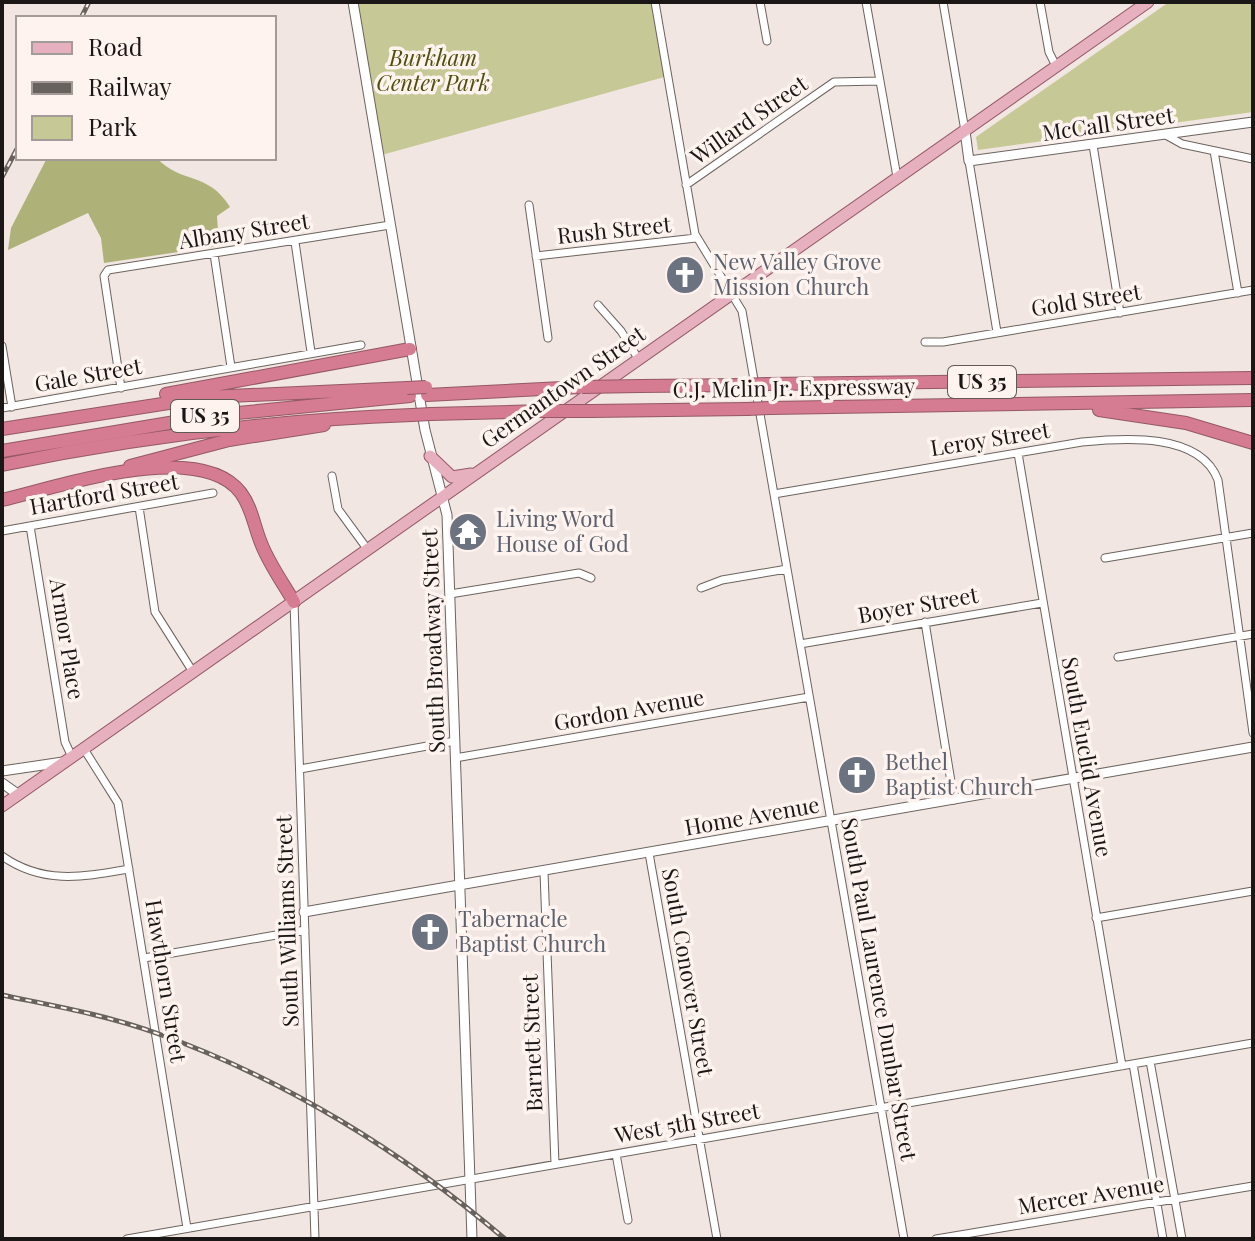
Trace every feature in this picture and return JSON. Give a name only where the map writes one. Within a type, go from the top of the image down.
[{"type":"highway","points":[[120,408],[164,395],[410,349]]},
{"type":"highway","name":"C.J. Mclin Jr. Expressway","points":[[409,392],[1253,378]]},
{"type":"highway","points":[[5,428],[120,408],[271,392],[409,392]]},
{"type":"highway","name":"US 35","points":[[2,451],[217,415],[409,392]]},
{"type":"highway","name":"C.J. Mclin Jr. Expressway","points":[[382,416],[1253,400]]},
{"type":"highway","points":[[1072,405],[1156,417],[1253,443]]},
{"type":"highway","points":[[2,500],[229,440],[382,416]]},
{"type":"highway","name":"US 35","points":[[2,465],[177,435],[327,418],[382,416]]},
{"type":"highway","points":[[86,480],[149,469],[186,468],[207,470],[225,478],[248,504],[267,558],[294,602]]},
{"type":"main road","name":"Germantown Street","points":[[2,806],[965,131],[1134,7],[1148,2]]},
{"type":"main road","points":[[430,456],[452,477],[475,473]]},
{"type":"street","name":"South Broadway Street","points":[[353,2],[410,349],[430,456],[447,515],[472,1239]]},
{"type":"street","name":"South Paul Laurence Dunbar Street","points":[[655,2],[696,238],[734,292],[742,311],[904,1239]]},
{"type":"street","points":[[760,2],[767,41]]},
{"type":"street","points":[[866,2],[897,177]]},
{"type":"street","points":[[943,2],[997,332]]},
{"type":"street","points":[[1040,2],[1049,52],[1056,66]]},
{"type":"street","name":"Willard Street","points":[[686,185],[834,82],[879,81]]},
{"type":"street","name":"McCall Street","points":[[969,161],[1253,122]]},
{"type":"street","points":[[1164,134],[1182,144],[1253,159]]},
{"type":"street","points":[[1093,145],[1120,313]]},
{"type":"street","points":[[1214,151],[1238,293]]},
{"type":"street","points":[[529,205],[548,338]]},
{"type":"street","name":"Albany Street","points":[[121,388],[105,273],[390,225]]},
{"type":"street","name":"Rush Street","points":[[536,256],[696,238]]},
{"type":"street","points":[[295,242],[311,352]]},
{"type":"street","points":[[214,254],[231,367],[361,345]]},
{"type":"street","name":"Gold Street","points":[[925,342],[943,342],[1253,290]]},
{"type":"street","points":[[598,305],[621,331],[639,360]]},
{"type":"street","points":[[2,346],[12,407]]},
{"type":"street","name":"Gale Street","points":[[2,408],[231,367]]},
{"type":"street","name":"Leroy Street","points":[[774,494],[1082,442],[1128,439],[1195,452],[1209,463],[1218,480],[1225,538]]},
{"type":"street","name":"South Euclid Avenue","points":[[1018,453],[1122,1066]]},
{"type":"street","points":[[332,476],[338,509],[368,550]]},
{"type":"street","name":"Hartford Street","points":[[2,531],[213,493]]},
{"type":"street","points":[[139,507],[155,612],[193,672]]},
{"type":"street","name":"Armor Place","points":[[30,526],[69,759]]},
{"type":"street","points":[[1105,558],[1253,533]]},
{"type":"street","points":[[1225,538],[1253,733]]},
{"type":"street","points":[[701,588],[722,580],[787,569]]},
{"type":"street","points":[[450,594],[579,573],[591,578]]},
{"type":"street","name":"South Williams Street","points":[[294,602],[315,1239]]},
{"type":"street","name":"Boyer Street","points":[[800,644],[1042,603]]},
{"type":"street","points":[[925,622],[954,800]]},
{"type":"street","points":[[1118,657],[1253,634]]},
{"type":"street","name":"Gordon Avenue","points":[[455,758],[809,697]]},
{"type":"street","points":[[300,769],[455,741]]},
{"type":"street","name":"Home Avenue","points":[[304,912],[1253,747]]},
{"type":"street","name":"Hawthorn Street","points":[[84,749],[114,793],[187,1228]]},
{"type":"street","points":[[2,771],[69,759]]},
{"type":"street","points":[[2,783],[19,795]]},
{"type":"street","name":"South Conover Street","points":[[649,853],[717,1239]]},
{"type":"street","points":[[2,856],[25,870],[49,877],[81,878],[129,869]]},
{"type":"street","name":"Barnett Street","points":[[544,872],[555,1164]]},
{"type":"street","points":[[1096,918],[1253,891]]},
{"type":"street","points":[[144,958],[305,930]]},
{"type":"street","name":"West 5th Street","points":[[127,1239],[1253,1043]]},
{"type":"street","points":[[1150,1061],[1182,1239]]},
{"type":"street","points":[[1133,1064],[1163,1239]]},
{"type":"street","points":[[616,1154],[628,1220]]},
{"type":"street","name":"Mercer Avenue","points":[[936,1239],[1253,1186]]},
{"type":"green space","name":"Burkham Center Park","points":[[353,2],[655,2],[668,76],[378,156]]},
{"type":"green space","points":[[1169,2],[1253,2],[1253,112],[978,150],[976,137]]},
{"type":"green space","points":[[46,160],[159,160],[175,172],[213,188],[230,207],[217,216],[219,246],[104,263],[101,238],[88,213],[8,250],[11,228]]},
{"type":"railway","points":[[82,16],[89,2]]},
{"type":"railway","points":[[2,177],[16,151]]},
{"type":"railway","points":[[2,995],[80,1011],[137,1027],[250,1072],[383,1147],[505,1239]]},
{"type":"place","name":"New Valley Grove Mission Church","points":[[685,275]]},
{"type":"place","name":"Living Word House of God","points":[[468,532]]},
{"type":"place","name":"Bethel Baptist Church","points":[[857,775]]},
{"type":"place","name":"Tabernacle Baptist Church","points":[[430,932]]}]
